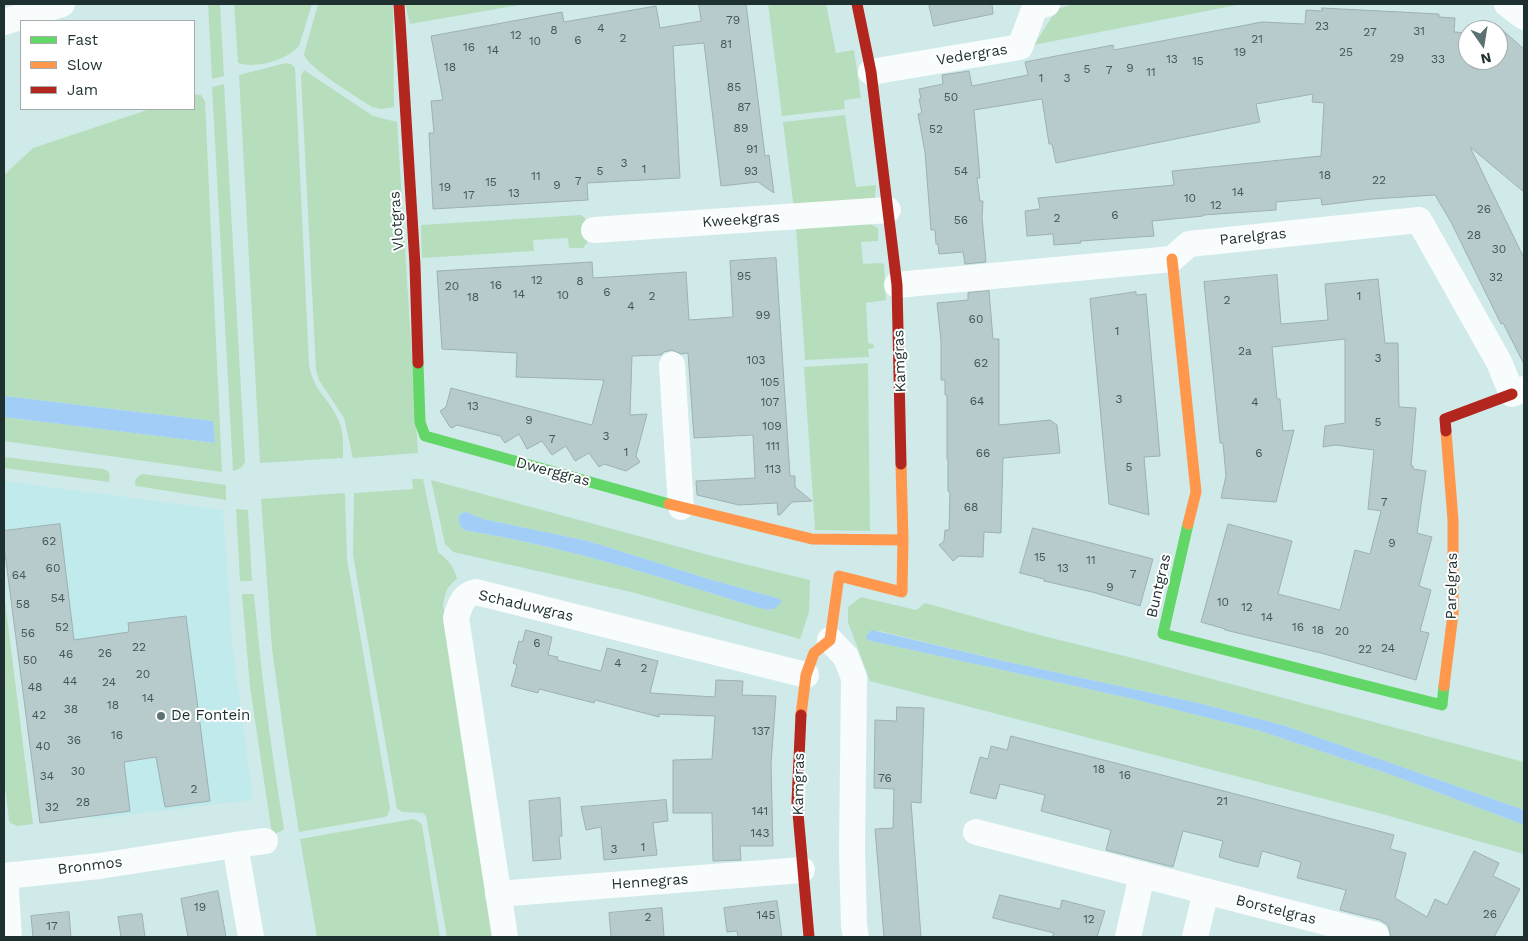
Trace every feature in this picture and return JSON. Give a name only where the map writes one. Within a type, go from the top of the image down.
[{"type":"street","points":[[4,22],[62,4]]},
{"type":"street","name":"Vlotgras","points":[[400,4],[415,265],[420,422],[426,436]]},
{"type":"street","name":"Kamgras","points":[[809,937],[797,802],[801,716],[806,675],[814,653],[830,640],[839,576],[902,592],[903,540],[897,286],[871,72],[858,4]]},
{"type":"street","name":"Vedergras","points":[[871,72],[1020,47],[1036,8],[1047,4]]},
{"type":"street","points":[[1507,4],[1524,18]]},
{"type":"street","name":"Kweekgras","points":[[594,230],[888,210]]},
{"type":"street","name":"Parelgras","points":[[1172,259],[1189,244],[1419,220],[1498,362],[1518,392],[1445,419],[1453,520],[1453,614],[1442,705]]},
{"type":"street","points":[[897,286],[1172,259]]},
{"type":"street","name":"Buntgras","points":[[1172,259],[1196,492],[1163,634],[1442,705]]},
{"type":"street","points":[[672,365],[681,507]]},
{"type":"street","name":"Dwerggras","points":[[426,436],[681,507],[812,539],[903,540]]},
{"type":"street","name":"Schaduwgras","points":[[505,937],[456,618],[461,602],[469,594],[476,592],[806,675]]},
{"type":"street","points":[[830,640],[846,657],[854,678],[852,851],[856,937]]},
{"type":"street","name":"Borstelgras","points":[[976,832],[1376,935]]},
{"type":"street","name":"Bronmos","points":[[9,937],[5,876],[99,866],[265,841]]},
{"type":"street","points":[[235,845],[251,937]]},
{"type":"street","name":"Hennegras","points":[[498,894],[802,870]]},
{"type":"street","points":[[1128,937],[1142,875]]},
{"type":"street","points":[[1194,937],[1206,891]]},
{"type":"shaded area","name":"De Fontein","points":[[4,481],[223,510],[232,643],[253,800],[92,819],[56,534],[4,538]]},
{"type":"green space","points":[[208,4],[220,4],[224,76],[212,79]]},
{"type":"green space","points":[[234,4],[312,4],[299,46],[294,51],[271,62],[245,65],[238,63]]},
{"type":"green space","points":[[318,4],[393,4],[394,107],[381,109],[372,107],[345,90],[307,60],[304,54]]},
{"type":"green space","points":[[405,4],[525,4],[410,24]]},
{"type":"green space","points":[[768,4],[826,4],[836,53],[854,50],[861,98],[844,100],[845,109],[782,116]]},
{"type":"green space","points":[[1074,4],[1242,4],[1034,45],[1057,9]]},
{"type":"green space","points":[[286,63],[291,64],[295,68],[309,365],[314,382],[340,424],[343,438],[343,458],[260,463],[239,75]]},
{"type":"green space","points":[[304,70],[373,116],[397,122],[418,453],[353,458],[344,418],[319,380],[316,370],[301,76]]},
{"type":"green space","points":[[224,84],[245,462],[241,468],[233,471],[212,87]]},
{"type":"green space","points":[[195,94],[201,95],[205,101],[222,472],[4,441],[4,417],[215,443],[213,421],[4,396],[4,175],[33,148],[147,110],[195,110]]},
{"type":"green space","points":[[845,115],[856,187],[876,185],[875,198],[794,209],[783,122]]},
{"type":"green space","points":[[581,215],[585,218],[587,243],[583,248],[569,248],[568,238],[533,240],[534,251],[422,258],[421,225]]},
{"type":"green space","points":[[868,223],[878,228],[878,241],[861,242],[863,264],[884,264],[886,300],[866,303],[868,343],[873,344],[874,348],[868,349],[869,357],[805,360],[796,227]]},
{"type":"green space","points":[[868,363],[870,531],[815,530],[804,367]]},
{"type":"green space","points":[[4,457],[103,469],[108,471],[110,476],[109,482],[4,468]]},
{"type":"green space","points":[[143,474],[226,485],[226,500],[136,486],[136,478]]},
{"type":"green space","points":[[412,479],[423,479],[438,552],[450,564],[457,579],[447,590],[443,605],[499,937],[447,937],[426,816],[423,813],[403,812],[397,809],[353,554],[354,493],[413,489]]},
{"type":"green space","points":[[431,480],[720,558],[810,580],[809,612],[800,639],[631,592],[453,552],[445,544]],"holes":[[[466,512],[483,519],[588,541],[712,580],[777,598],[771,610],[752,606],[574,553],[464,530],[459,521],[460,514]]]},
{"type":"green space","points":[[344,493],[347,559],[390,808],[388,815],[385,817],[299,832],[272,649],[261,499]]},
{"type":"green space","points":[[236,509],[248,510],[252,581],[240,580]]},
{"type":"green space","points":[[4,593],[33,824],[17,826],[10,823],[9,820],[4,779]]},
{"type":"green space","points":[[243,594],[254,594],[267,711],[284,829],[272,834],[250,687]]},
{"type":"green space","points":[[861,597],[916,610],[925,603],[1043,636],[1137,659],[1524,762],[1524,810],[1286,726],[1198,703],[1008,662],[879,631],[866,636],[868,640],[1129,698],[1257,730],[1392,775],[1524,825],[1524,854],[1382,814],[870,681],[848,622],[848,607]]},
{"type":"green space","points":[[413,819],[422,825],[440,937],[317,937],[300,839]]},
{"type":"water","points":[[4,396],[213,421],[215,443],[4,417]]},
{"type":"water","points":[[466,512],[483,519],[588,541],[782,601],[776,608],[769,610],[574,553],[464,530],[459,519],[460,514]]},
{"type":"water","points":[[872,630],[1008,662],[1198,703],[1286,726],[1524,810],[1524,825],[1392,775],[1257,730],[1129,698],[867,640],[866,636]]},
{"type":"building","points":[[699,4],[746,4],[765,156],[769,155],[774,193],[758,182],[721,186],[704,43],[673,46],[680,178],[587,183],[588,200],[433,209],[429,133],[434,133],[431,101],[443,100],[431,36],[562,12],[564,22],[656,6],[660,28],[701,21]]},
{"type":"building","points":[[929,4],[992,4],[993,14],[934,26]]},
{"type":"building","points":[[1322,8],[1439,14],[1439,17],[1455,18],[1454,32],[1458,32],[1458,70],[1508,70],[1508,35],[1524,49],[1524,192],[1470,147],[1524,258],[1524,364],[1503,323],[1501,324],[1451,222],[1435,195],[1372,199],[1322,205],[1321,198],[1276,202],[1276,210],[1152,221],[1154,236],[1080,241],[1081,243],[1054,245],[1053,234],[1027,236],[1025,211],[1040,209],[1038,198],[1174,185],[1172,171],[1321,156],[1324,103],[1312,102],[1313,94],[1256,104],[1260,122],[1056,163],[1052,144],[1049,144],[1042,99],[974,110],[980,178],[977,178],[980,201],[983,201],[982,217],[986,262],[965,264],[963,252],[939,254],[935,230],[931,230],[925,152],[918,114],[922,113],[919,89],[943,84],[942,75],[969,71],[972,86],[1028,75],[1025,62],[1113,45],[1114,50],[1262,22],[1305,24],[1306,10],[1322,11]]},
{"type":"building","points":[[776,258],[790,476],[795,476],[795,487],[812,501],[792,502],[778,515],[777,503],[739,505],[697,495],[696,481],[755,478],[753,435],[694,438],[688,353],[681,354],[672,350],[661,355],[632,356],[630,415],[647,414],[636,456],[640,462],[626,471],[604,464],[599,467],[589,453],[575,461],[566,446],[552,455],[542,441],[527,449],[519,434],[505,443],[500,436],[457,425],[452,428],[440,411],[446,407],[451,388],[592,425],[604,380],[516,377],[517,353],[442,349],[437,271],[592,262],[593,278],[686,272],[689,320],[733,317],[730,261]]},
{"type":"building","points":[[1277,275],[1281,324],[1328,320],[1325,284],[1378,279],[1385,343],[1398,343],[1399,407],[1416,408],[1411,466],[1413,466],[1413,469],[1426,471],[1417,533],[1432,537],[1419,586],[1431,590],[1420,631],[1429,633],[1416,680],[1201,622],[1228,524],[1292,541],[1278,594],[1340,610],[1355,550],[1370,554],[1381,511],[1368,509],[1374,450],[1335,445],[1323,447],[1325,426],[1345,423],[1345,339],[1272,347],[1277,399],[1280,399],[1283,431],[1294,430],[1276,502],[1221,498],[1226,476],[1223,443],[1220,443],[1204,282]]},
{"type":"building","points":[[989,291],[993,339],[999,339],[999,425],[1050,420],[1057,425],[1060,453],[1003,458],[1001,533],[984,532],[983,557],[959,556],[953,561],[939,545],[944,541],[945,530],[949,530],[950,493],[948,491],[947,459],[947,395],[945,395],[945,380],[941,380],[941,341],[937,303],[968,300],[968,293]]},
{"type":"building","points":[[1136,292],[1136,295],[1146,294],[1160,456],[1144,457],[1149,515],[1109,504],[1090,299]]},
{"type":"building","points":[[60,524],[74,640],[129,632],[128,623],[186,616],[210,801],[165,807],[156,757],[124,762],[130,811],[40,823],[4,546],[4,531]]},
{"type":"building","points":[[1033,528],[1153,559],[1140,606],[1020,573]]},
{"type":"building","points":[[526,630],[552,637],[548,655],[558,657],[557,660],[601,671],[607,648],[658,661],[650,693],[715,697],[716,680],[743,681],[742,695],[776,696],[771,764],[773,846],[740,846],[741,860],[713,861],[712,813],[673,813],[673,760],[712,759],[715,716],[659,714],[659,717],[595,700],[594,703],[539,689],[538,693],[511,686],[517,665],[513,663],[519,641],[522,642]]},
{"type":"building","points":[[897,707],[924,708],[921,803],[911,802],[921,937],[884,937],[875,829],[893,828],[894,789],[874,788],[875,720],[896,721]]},
{"type":"building","points":[[1011,736],[1394,835],[1390,849],[1406,853],[1395,898],[1427,917],[1435,899],[1447,905],[1474,851],[1499,863],[1493,876],[1520,889],[1494,937],[1391,937],[1388,925],[1380,920],[1340,910],[1346,890],[1297,878],[1301,862],[1262,851],[1258,867],[1236,862],[1219,857],[1223,841],[1183,831],[1173,867],[1106,850],[1111,830],[1041,811],[1045,795],[1000,784],[996,799],[970,793],[980,757],[988,759],[991,746],[1007,750]]},
{"type":"building","points":[[560,798],[562,836],[559,837],[561,859],[533,861],[529,801]]},
{"type":"building","points":[[666,800],[668,821],[653,823],[657,855],[604,860],[601,827],[586,830],[581,807]]},
{"type":"building","points":[[218,891],[226,937],[188,937],[181,899]]},
{"type":"building","points":[[1000,895],[1060,909],[1062,900],[1105,911],[1097,937],[1052,937],[1054,933],[993,918]]},
{"type":"building","points":[[777,901],[782,937],[738,937],[737,931],[727,932],[724,908]]},
{"type":"building","points":[[662,908],[664,937],[611,937],[609,913]]},
{"type":"building","points":[[69,912],[71,937],[33,937],[31,916]]},
{"type":"building","points":[[142,914],[145,937],[121,937],[118,917]]},
{"type":"traffic: fast","points":[[418,363],[420,422],[425,436],[669,504]]},
{"type":"traffic: fast","points":[[1188,524],[1163,634],[1442,705],[1444,686]]},
{"type":"traffic: slow","points":[[1172,259],[1196,492],[1188,524]]},
{"type":"traffic: slow","points":[[1444,686],[1453,614],[1453,520],[1446,431]]},
{"type":"traffic: slow","points":[[801,715],[806,675],[814,653],[830,640],[839,576],[902,592],[901,464]]},
{"type":"traffic: slow","points":[[669,504],[812,539],[903,540]]},
{"type":"traffic: jam","points":[[399,4],[415,265],[418,363]]},
{"type":"traffic: jam","points":[[857,4],[871,72],[897,285],[901,464]]},
{"type":"traffic: jam","points":[[1446,431],[1445,419],[1512,394]]},
{"type":"traffic: jam","points":[[801,715],[797,802],[809,937]]},
{"type":"place","name":"De Fontein","points":[[161,716]]}]
